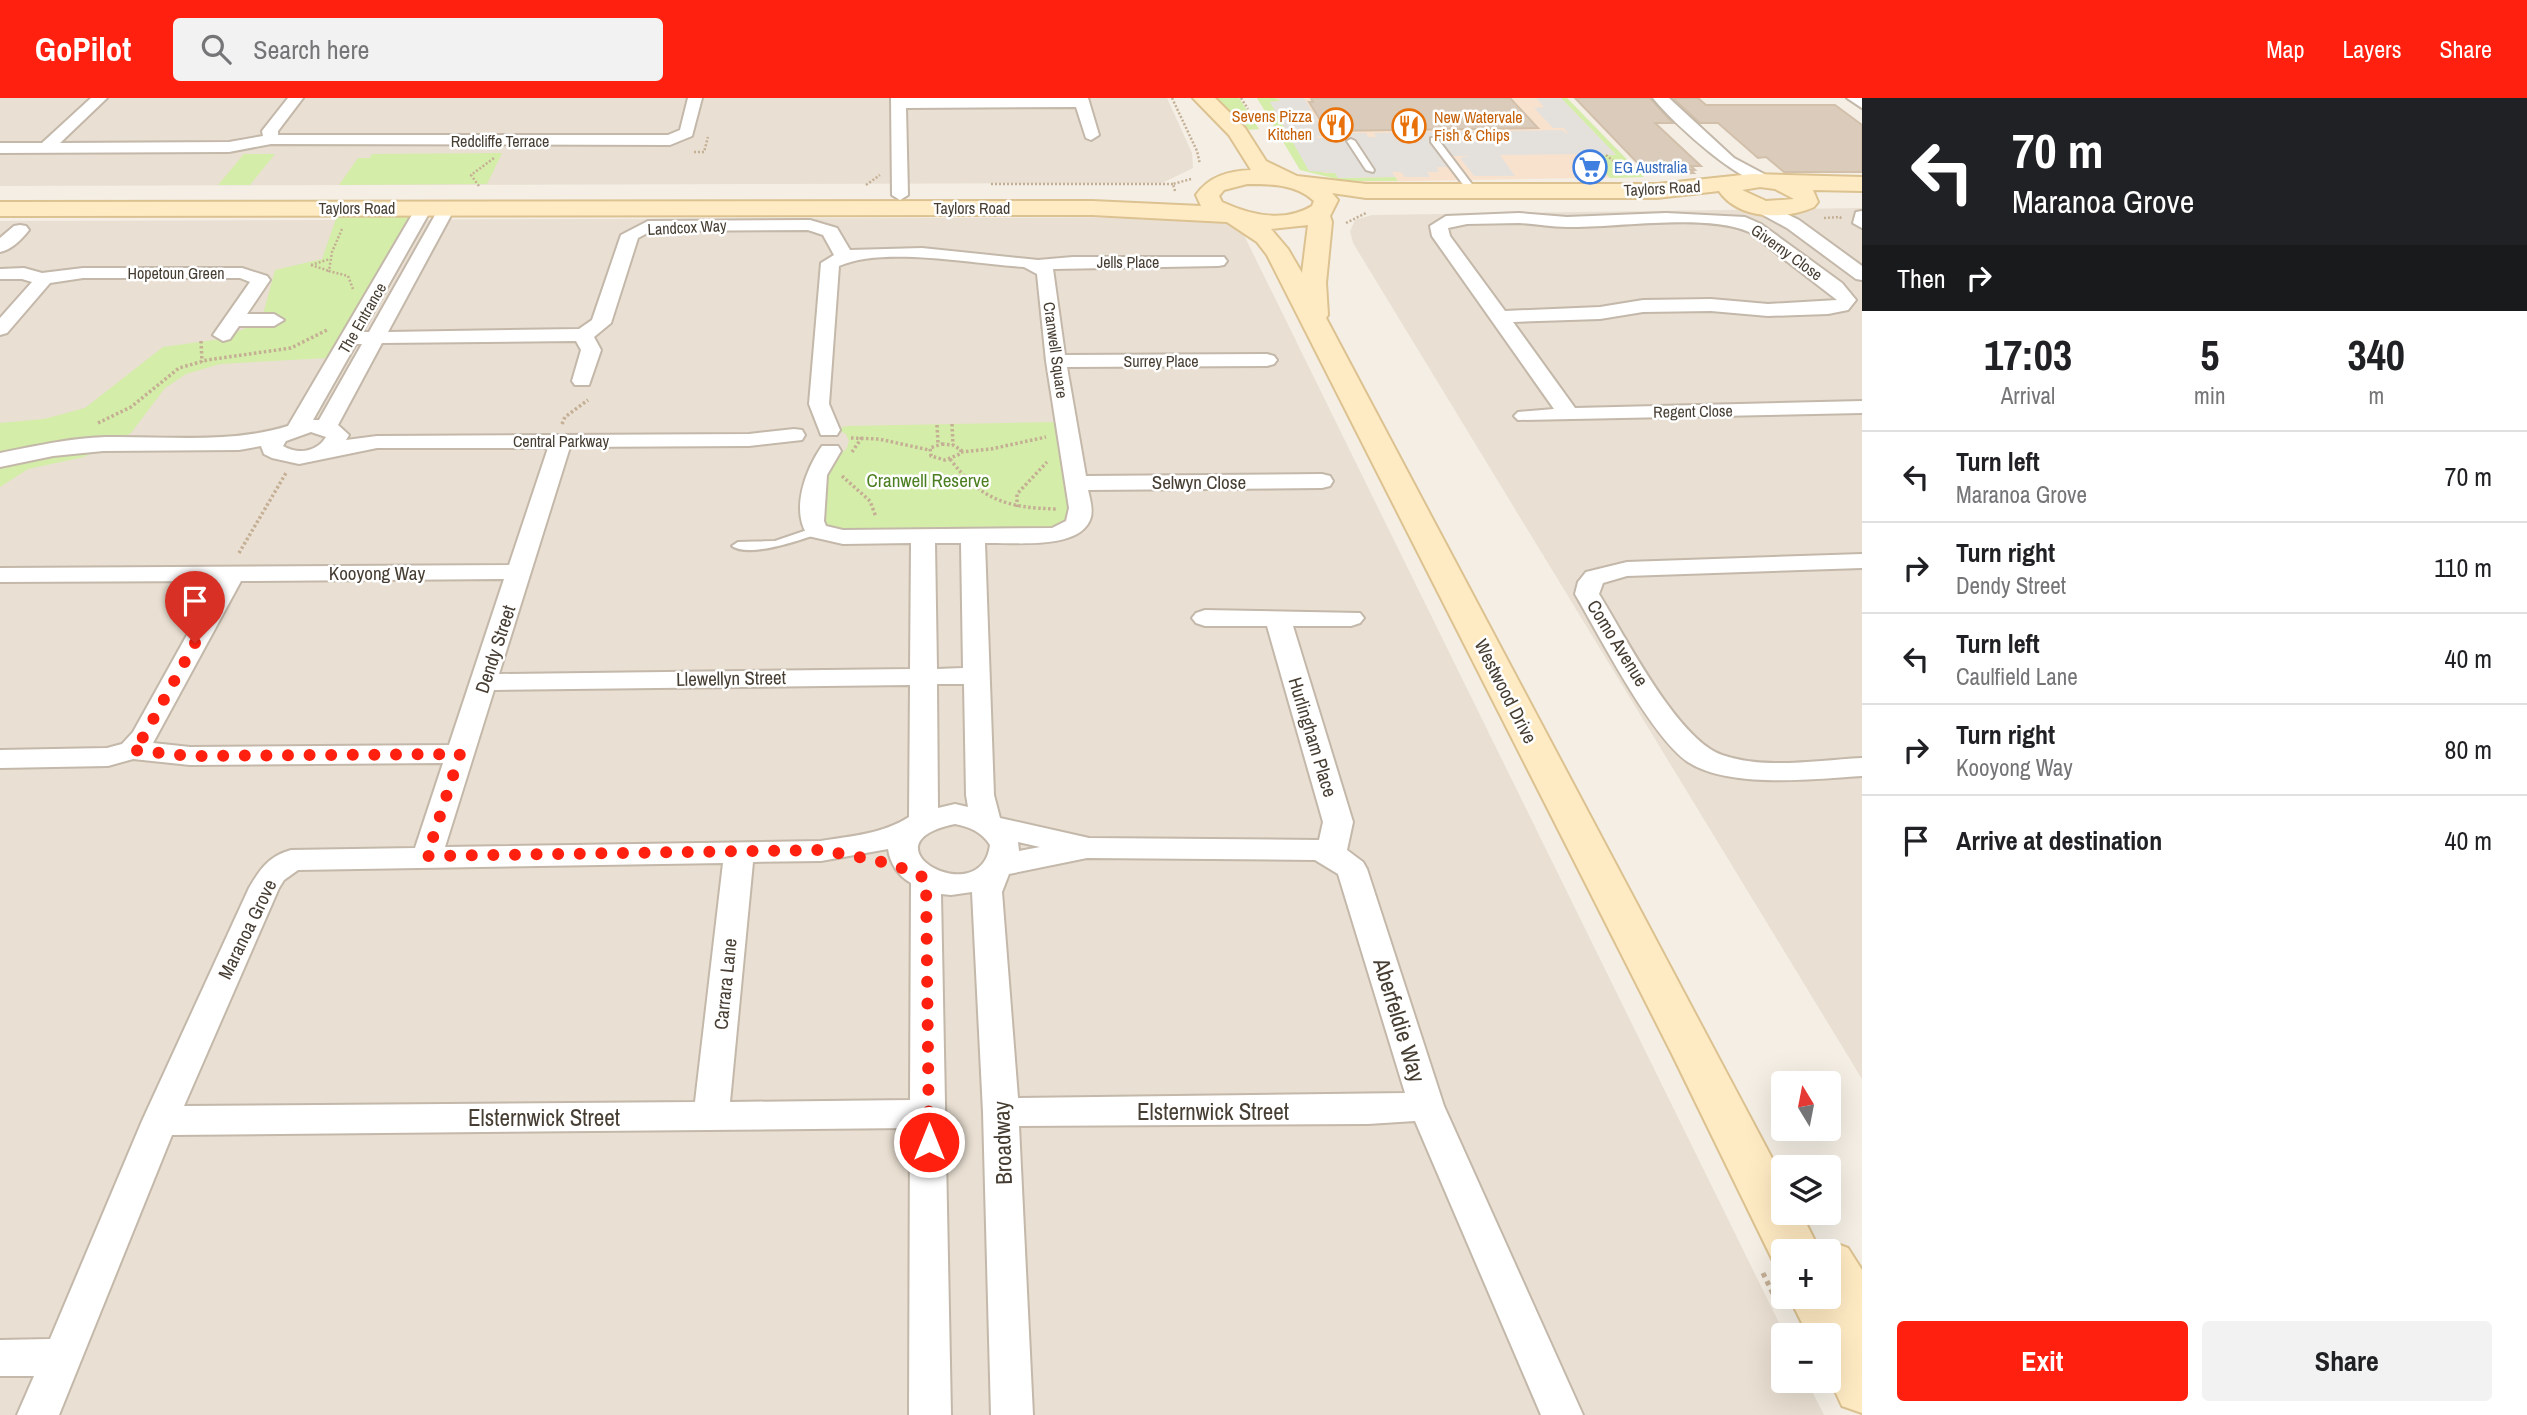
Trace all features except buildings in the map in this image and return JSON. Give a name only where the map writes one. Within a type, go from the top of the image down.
[{"type":"main road","points":[[1189,98],[1219,147],[1217,184]]},
{"type":"main road","points":[[1203,98],[1238,132],[1258,165],[1323,195],[1326,205],[1320,212]]},
{"type":"main road","points":[[1733,176],[1730,191],[1733,195],[1754,204]]},
{"type":"main road","name":"Taylors Road","points":[[0,209],[713,208],[1117,195],[1180,190],[1240,178],[1289,180],[1366,191],[1657,191],[1733,176],[1774,182]]},
{"type":"main road","points":[[1774,182],[1862,184]]},
{"type":"main road","points":[[1774,182],[1797,189],[1807,198],[1805,203],[1862,195]]},
{"type":"main road","name":"Westwood Drive","points":[[1217,184],[1207,195],[1208,200],[1219,211],[1234,216],[1273,244],[1695,1054],[1788,1239]]},
{"type":"main road","name":"Taylors Road","points":[[900,202],[1112,208],[1291,222],[1320,212],[1401,202],[1754,204],[1780,208],[1805,203]]},
{"type":"main road","name":"Westwood Drive","points":[[1317,328],[1313,283],[1320,212]]},
{"type":"main road","name":"Westwood Drive","points":[[1695,1054],[1771,1174]]},
{"type":"main road","points":[[1841,1283],[1862,1316]]},
{"type":"main road","points":[[1822,1309],[1862,1387]]},
{"type":"street","points":[[46,148],[100,98]]},
{"type":"street","points":[[274,139],[270,131],[296,98]]},
{"type":"street","name":"Redcliffe Terrace","points":[[0,148],[229,147],[274,139],[670,140],[687,133],[695,98]]},
{"type":"street","points":[[1660,98],[1733,176]]},
{"type":"street","points":[[1853,98],[1862,104]]},
{"type":"street","points":[[900,202],[898,101],[1082,100],[1091,135]]},
{"type":"street","points":[[1805,203],[1814,218],[1862,256]]},
{"type":"street","points":[[1754,204],[1793,224],[1862,275]]},
{"type":"street","name":"The Entrance","points":[[331,437],[436,208]]},
{"type":"street","name":"The Entrance","points":[[298,428],[350,338],[436,208]]},
{"type":"street","points":[[1862,216],[1862,223]]},
{"type":"street","name":"Giverny Close","points":[[1499,317],[1600,313],[1643,306],[1828,308],[1841,306],[1847,300],[1835,287],[1755,228],[1731,219],[1666,218],[1567,222],[1493,218],[1453,219],[1441,224],[1441,236],[1511,334],[1578,413]]},
{"type":"street","name":"Landcox Way","points":[[583,335],[601,323],[629,235],[648,226],[810,225],[831,232],[836,246],[844,255]]},
{"type":"street","points":[[0,247],[20,230]]},
{"type":"street","points":[[1038,265],[928,254],[844,255],[830,263],[819,404],[799,441],[816,475],[812,522],[817,531],[843,537],[1020,536],[1066,533],[1080,521],[1080,509]]},
{"type":"street","name":"Jells Place","points":[[1038,265],[1073,262],[1218,261]]},
{"type":"street","name":"Cranwell Square","points":[[1038,265],[1046,272],[1056,361],[1080,509]]},
{"type":"street","name":"Hopetoun Green","points":[[41,279],[83,273],[242,272],[261,280],[228,328],[274,320]]},
{"type":"street","points":[[0,274],[24,273],[41,279],[41,285],[0,329]]},
{"type":"street","points":[[350,338],[583,335],[591,350],[582,381]]},
{"type":"street","name":"Surrey Place","points":[[1056,361],[1267,360]]},
{"type":"street","points":[[816,475],[836,452],[819,404]]},
{"type":"street","name":"Regent Close","points":[[1525,416],[1862,407]]},
{"type":"street","points":[[0,460],[103,444],[275,443],[298,428],[331,437]]},
{"type":"street","points":[[275,443],[278,455],[298,458],[331,437]]},
{"type":"street","name":"Central Parkway","points":[[331,437],[373,442],[799,441],[836,452]]},
{"type":"street","name":"Dendy Street","points":[[427,856],[561,441]]},
{"type":"street","name":"Selwyn Close","points":[[1076,483],[1322,481]]},
{"type":"street","points":[[917,825],[925,676],[923,536]]},
{"type":"street","points":[[973,536],[981,795],[990,825],[1005,845],[997,869]]},
{"type":"street","name":"Como Avenue","points":[[1862,561],[1627,569],[1591,579],[1587,594],[1667,721],[1684,744],[1698,755],[1716,763],[1774,770],[1862,767]]},
{"type":"street","name":"Kooyong Way","points":[[0,575],[520,572]]},
{"type":"street","points":[[132,750],[144,736],[230,574]]},
{"type":"street","points":[[1205,618],[1351,618]]},
{"type":"street","name":"Hurlingham Place","points":[[1278,619],[1338,822],[1331,855]]},
{"type":"street","name":"Llewellyn Street","points":[[485,682],[977,676]]},
{"type":"street","points":[[0,759],[108,757],[132,750],[190,756],[460,754]]},
{"type":"street","points":[[1089,848],[997,869],[982,879],[961,884],[939,883],[920,876],[905,863],[902,852],[903,841],[917,825],[955,814],[1089,848],[1299,849],[1318,850],[1331,855]]},
{"type":"street","name":"Maranoa Grove","points":[[38,1415],[160,1121],[258,900],[273,873],[291,860],[821,850],[873,843],[917,825]]},
{"type":"street","name":"Maranoa Grove","points":[[821,850],[876,861],[920,876]]},
{"type":"street","name":"Carrara Lane","points":[[711,1116],[739,852]]},
{"type":"street","name":"Aberfeldie Way","points":[[1331,855],[1352,869],[1426,1106],[1562,1415]]},
{"type":"street","name":"Broadway","points":[[997,869],[987,892],[1001,1112],[1012,1415]]},
{"type":"street","points":[[920,876],[929,1114],[930,1415]]},
{"type":"street","name":"Elsternwick Street","points":[[1001,1112],[1368,1110],[1426,1106]]},
{"type":"street","name":"Elsternwick Street","points":[[160,1121],[929,1114]]},
{"type":"street","points":[[0,1358],[63,1357]]},
{"type":"lane","points":[[1434,139],[1471,189]]},
{"type":"lane","points":[[1351,141],[1370,170]]},
{"type":"lane","points":[[738,546],[776,544],[817,531]]},
{"type":"path","points":[[1172,98],[1197,151],[1200,164]]},
{"type":"path","points":[[479,186],[471,175],[491,163],[497,153]]},
{"type":"path","points":[[1606,155],[1625,171]]},
{"type":"path","points":[[329,271],[311,265],[331,259]]},
{"type":"path","points":[[561,441],[559,430],[565,417],[597,393],[603,380],[582,381]]},
{"type":"path","points":[[952,424],[953,445]]},
{"type":"path","points":[[937,425],[938,444]]},
{"type":"path","points":[[873,536],[876,517],[870,501],[843,478],[836,452],[856,449],[863,436],[929,450],[938,444],[953,445],[961,452]]},
{"type":"path","points":[[929,450],[934,458],[950,460],[961,452],[990,449],[1048,436],[1048,445]]},
{"type":"path","points":[[1020,536],[1017,494],[1040,472],[1049,453]]},
{"type":"path","points":[[950,460],[976,492],[992,500],[1016,505],[1080,509]]},
{"type":"path","points":[[230,574],[288,470]]},
{"type":"shaded area","points":[[0,98],[1167,98],[1192,153],[1193,168],[1162,183],[0,186]]},
{"type":"shaded area","points":[[1258,98],[1563,98],[1643,177],[1355,182],[1302,168]]},
{"type":"shaded area","points":[[1279,98],[1304,98],[1327,135],[1317,136],[1318,138],[1335,137],[1333,133],[1366,133],[1368,137],[1376,137],[1374,133],[1493,131],[1497,135],[1507,135],[1504,131],[1562,130],[1569,135],[1564,128],[1553,128],[1534,108],[1544,107],[1536,98],[1561,98],[1616,155],[1603,155],[1606,160],[1593,160],[1588,154],[1500,155],[1515,176],[1474,176],[1460,158],[1469,156],[1444,156],[1450,167],[1437,167],[1439,172],[1427,172],[1430,177],[1405,177],[1401,172],[1392,172],[1395,177],[1338,178],[1335,173],[1309,171],[1270,102],[1280,101]]},
{"type":"shaded area","points":[[1862,208],[1862,1079],[1353,243],[1350,231],[1355,220],[1372,215]]},
{"type":"shaded area","points":[[1223,217],[1237,221],[1779,1323],[1771,1323],[1771,1393],[1813,1393],[1824,1415],[0,1415],[0,221]]},
{"type":"green space","points":[[1212,98],[1239,98],[1259,129],[1246,130]]},
{"type":"green space","points":[[1257,98],[1275,98],[1281,101],[1270,102],[1324,173],[1335,173],[1339,178],[1395,177],[1398,181],[1345,181],[1300,170]]},
{"type":"green space","points":[[1561,98],[1567,98],[1644,177],[1610,178],[1593,160],[1605,160],[1601,155],[1615,154]]},
{"type":"green space","points":[[502,153],[487,184],[339,185],[358,158],[370,158],[372,154]]},
{"type":"green space","points":[[244,154],[275,154],[250,185],[218,185]]},
{"type":"green space","points":[[338,213],[412,215],[327,358],[220,364],[186,374],[165,388],[131,433],[84,457],[28,469],[0,487],[0,423],[44,419],[85,408],[163,347],[221,339],[248,327],[264,311],[275,270],[322,259]]},
{"type":"green space","name":"Cranwell Reserve","points":[[1057,422],[1071,517],[1063,529],[830,531],[822,522],[828,466],[847,448],[849,441],[846,434],[836,429],[847,426]]},
{"type":"place","name":"Sevens Pizza Kitchen","points":[[1336,125]]},
{"type":"place","name":"New Watervale Fish & Chips","points":[[1409,126]]},
{"type":"place","name":"EG Australia","points":[[1590,167]]},
{"type":"route","points":[[195,643],[144,736],[132,750],[190,756],[460,754],[427,856],[821,850],[876,861],[926,879],[929,1142]]}]
